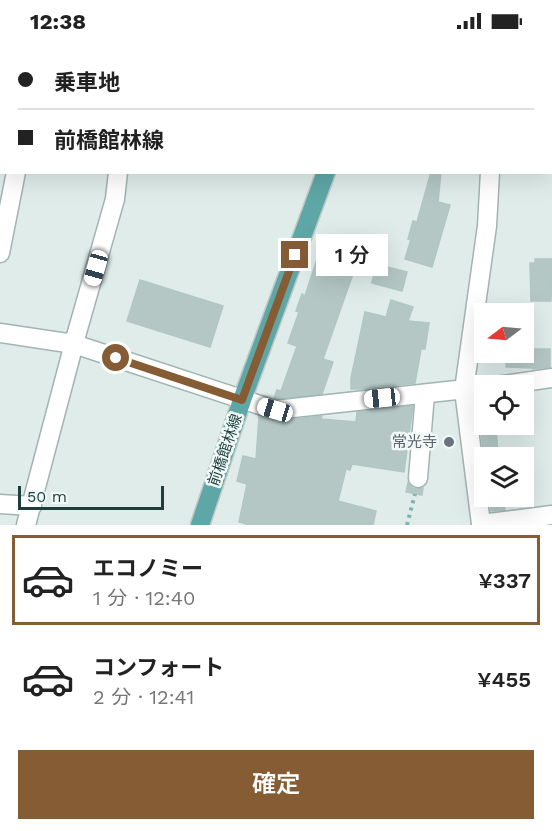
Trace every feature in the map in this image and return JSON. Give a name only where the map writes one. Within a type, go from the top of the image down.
[{"type":"main road","name":"前橋館林線","points":[[200,525],[242,400],[325,174]]},
{"type":"street","points":[[0,253],[4,208],[15,174]]},
{"type":"street","points":[[26,525],[115,199],[118,174]]},
{"type":"street","points":[[490,174],[486,226],[464,390],[481,524],[552,515]]},
{"type":"street","points":[[0,333],[74,344],[275,410],[474,388]]},
{"type":"street","points":[[534,381],[552,378]]},
{"type":"street","points":[[416,486],[425,394]]},
{"type":"street","points":[[0,504],[32,506]]},
{"type":"path","points":[[407,525],[416,486]]},
{"type":"building","points":[[430,174],[441,174],[438,202],[450,205],[432,267],[405,259],[413,221],[417,222]]},
{"type":"building","points":[[317,259],[354,271],[323,359],[333,362],[322,394],[276,399],[274,398],[277,390],[281,391],[297,346],[288,343],[299,312],[296,311],[302,294],[305,296]]},
{"type":"building","points":[[535,259],[552,259],[551,301],[531,301],[530,263],[535,263]]},
{"type":"building","points":[[376,264],[407,272],[402,291],[372,283]]},
{"type":"building","points":[[140,280],[223,306],[210,347],[127,321]]},
{"type":"building","points":[[391,300],[413,307],[408,321],[429,323],[425,349],[421,349],[415,383],[351,389],[351,378],[365,312],[386,317]]},
{"type":"building","points":[[534,349],[550,349],[550,367],[533,369],[506,367],[506,363],[534,363]]},
{"type":"building","points":[[413,406],[404,472],[352,464],[350,470],[346,469],[338,501],[376,511],[373,525],[250,525],[239,522],[247,484],[237,481],[243,456],[256,459],[259,417],[276,421],[322,416],[321,419],[356,422],[357,412]]},
{"type":"building","points":[[481,435],[497,435],[497,447],[483,447]]},
{"type":"building","points":[[408,483],[412,488],[423,488],[422,495],[406,492]]},
{"type":"building","points":[[490,507],[505,507],[505,510],[491,511]]},
{"type":"place","name":"常光寺","points":[[449,442]]},
{"type":"route","points":[[116,358],[242,400],[295,255]]}]
